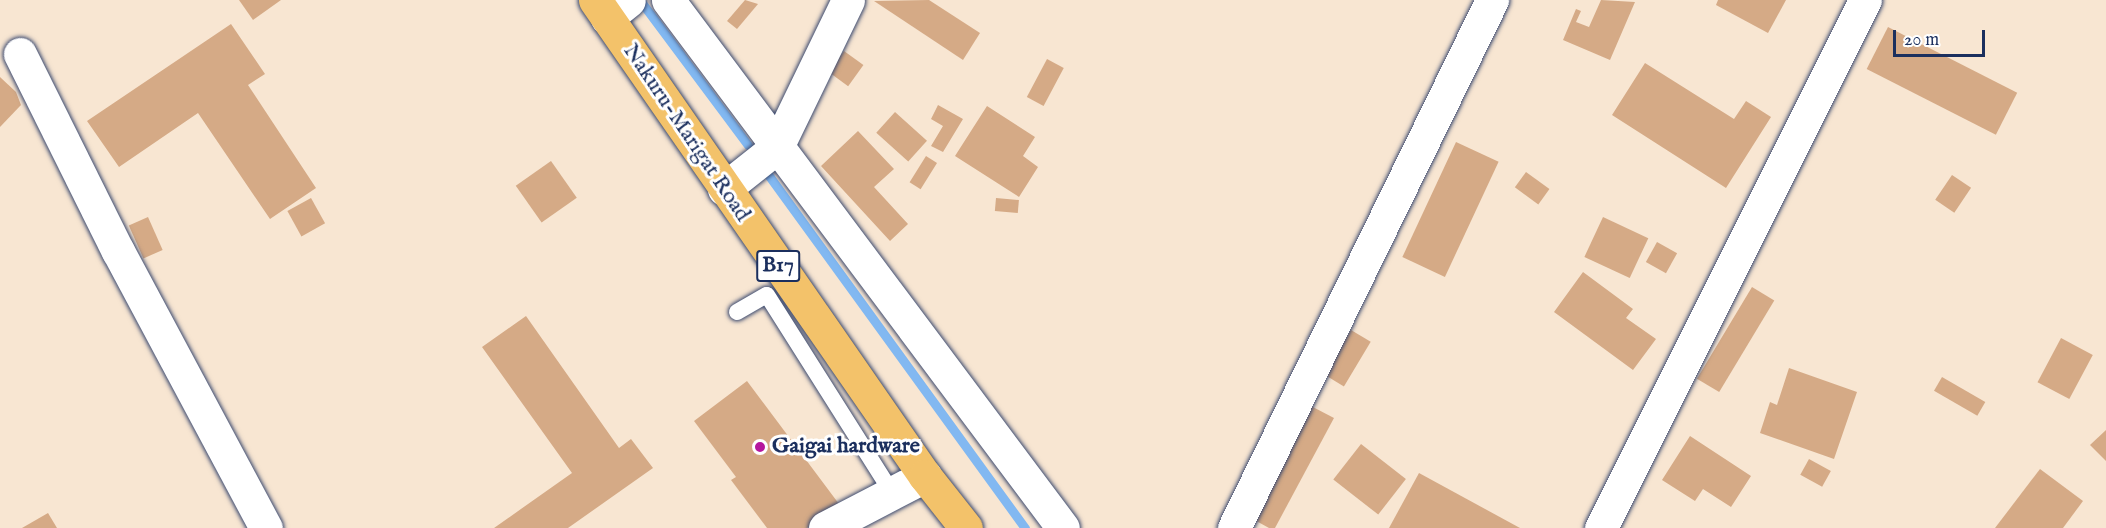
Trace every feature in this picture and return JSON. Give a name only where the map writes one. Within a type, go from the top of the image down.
[{"type":"main road","name":"Nakuru-Marigat Road","points":[[611,6],[724,189],[925,476],[966,528]]},
{"type":"street","points":[[668,0],[1063,528]]},
{"type":"street","points":[[724,189],[777,147],[848,0]]},
{"type":"street","points":[[1234,528],[1492,0]]},
{"type":"street","points":[[1601,528],[1865,0]]},
{"type":"street","points":[[20,54],[118,251],[266,528]]},
{"type":"street","points":[[825,528],[925,476]]},
{"type":"lane","points":[[737,312],[767,295],[892,493]]},
{"type":"building","points":[[239,0],[281,0],[253,20]]},
{"type":"building","points":[[745,0],[758,4],[737,29],[727,21]]},
{"type":"building","points":[[929,0],[980,33],[963,60],[874,1]]},
{"type":"building","points":[[1601,0],[1635,2],[1610,60],[1563,40],[1576,9],[1581,11],[1576,22],[1589,27]]},
{"type":"building","points":[[1718,0],[1786,0],[1768,33],[1716,5]]},
{"type":"building","points":[[231,24],[265,74],[248,85],[316,188],[270,219],[198,113],[119,167],[87,121]]},
{"type":"building","points":[[1888,27],[2017,93],[1996,135],[1867,69]]},
{"type":"building","points":[[844,51],[863,65],[848,86],[829,72]]},
{"type":"building","points":[[1047,59],[1064,68],[1044,106],[1027,97]]},
{"type":"building","points":[[1645,63],[1734,119],[1746,101],[1771,117],[1726,188],[1612,115]]},
{"type":"building","points":[[0,77],[16,92],[21,105],[0,127]]},
{"type":"building","points":[[938,105],[963,119],[943,152],[931,146],[943,126],[931,119]]},
{"type":"building","points":[[987,106],[1035,137],[1023,156],[1038,167],[1019,197],[955,156]]},
{"type":"building","points":[[895,112],[927,141],[908,162],[876,133]]},
{"type":"building","points":[[858,131],[894,169],[874,187],[908,224],[890,241],[821,166]]},
{"type":"building","points":[[1456,142],[1499,162],[1445,277],[1402,257]]},
{"type":"building","points":[[926,156],[937,163],[921,189],[910,182]]},
{"type":"building","points":[[551,161],[577,198],[542,223],[516,186]]},
{"type":"building","points":[[1526,172],[1549,189],[1538,204],[1515,187]]},
{"type":"building","points":[[1952,175],[1971,188],[1954,213],[1935,200]]},
{"type":"building","points":[[311,198],[325,223],[301,236],[287,211]]},
{"type":"building","points":[[996,198],[1019,200],[1018,213],[995,211]]},
{"type":"building","points":[[148,217],[163,250],[143,258],[129,226]]},
{"type":"building","points":[[1603,217],[1648,238],[1630,278],[1584,257]]},
{"type":"building","points":[[1657,242],[1677,253],[1666,273],[1646,262]]},
{"type":"building","points":[[1583,272],[1633,309],[1626,318],[1656,339],[1633,370],[1554,312]]},
{"type":"building","points":[[1752,287],[1774,300],[1719,392],[1697,379]]},
{"type":"building","points":[[526,316],[619,448],[631,439],[653,468],[568,528],[494,528],[572,473],[482,347]]},
{"type":"building","points":[[1351,330],[1371,342],[1344,386],[1324,375]]},
{"type":"building","points":[[2061,338],[2093,355],[2069,399],[2038,382]]},
{"type":"building","points":[[1789,368],[1857,392],[1834,459],[1760,433],[1770,402],[1777,405]]},
{"type":"building","points":[[1942,377],[1985,402],[1977,416],[1934,391]]},
{"type":"building","points":[[747,381],[839,504],[807,528],[767,528],[731,480],[736,477],[694,421]]},
{"type":"building","points":[[1309,405],[1334,418],[1275,528],[1269,528],[1249,517]]},
{"type":"building","points":[[2106,430],[2106,461],[2090,445]]},
{"type":"building","points":[[1690,436],[1751,476],[1731,507],[1703,489],[1695,501],[1662,480]]},
{"type":"building","points":[[1361,444],[1406,479],[1378,515],[1333,479]]},
{"type":"building","points":[[1809,459],[1831,471],[1822,487],[1800,475]]},
{"type":"building","points":[[2040,469],[2083,501],[2063,528],[1995,528]]},
{"type":"building","points":[[1419,473],[1520,528],[1389,528]]},
{"type":"building","points":[[48,513],[57,528],[22,528]]},
{"type":"waterway","points":[[642,3],[748,145]]},
{"type":"waterway","points":[[767,173],[1025,528]]},
{"type":"place","name":"Gaigai hardware","points":[[760,447]]}]
